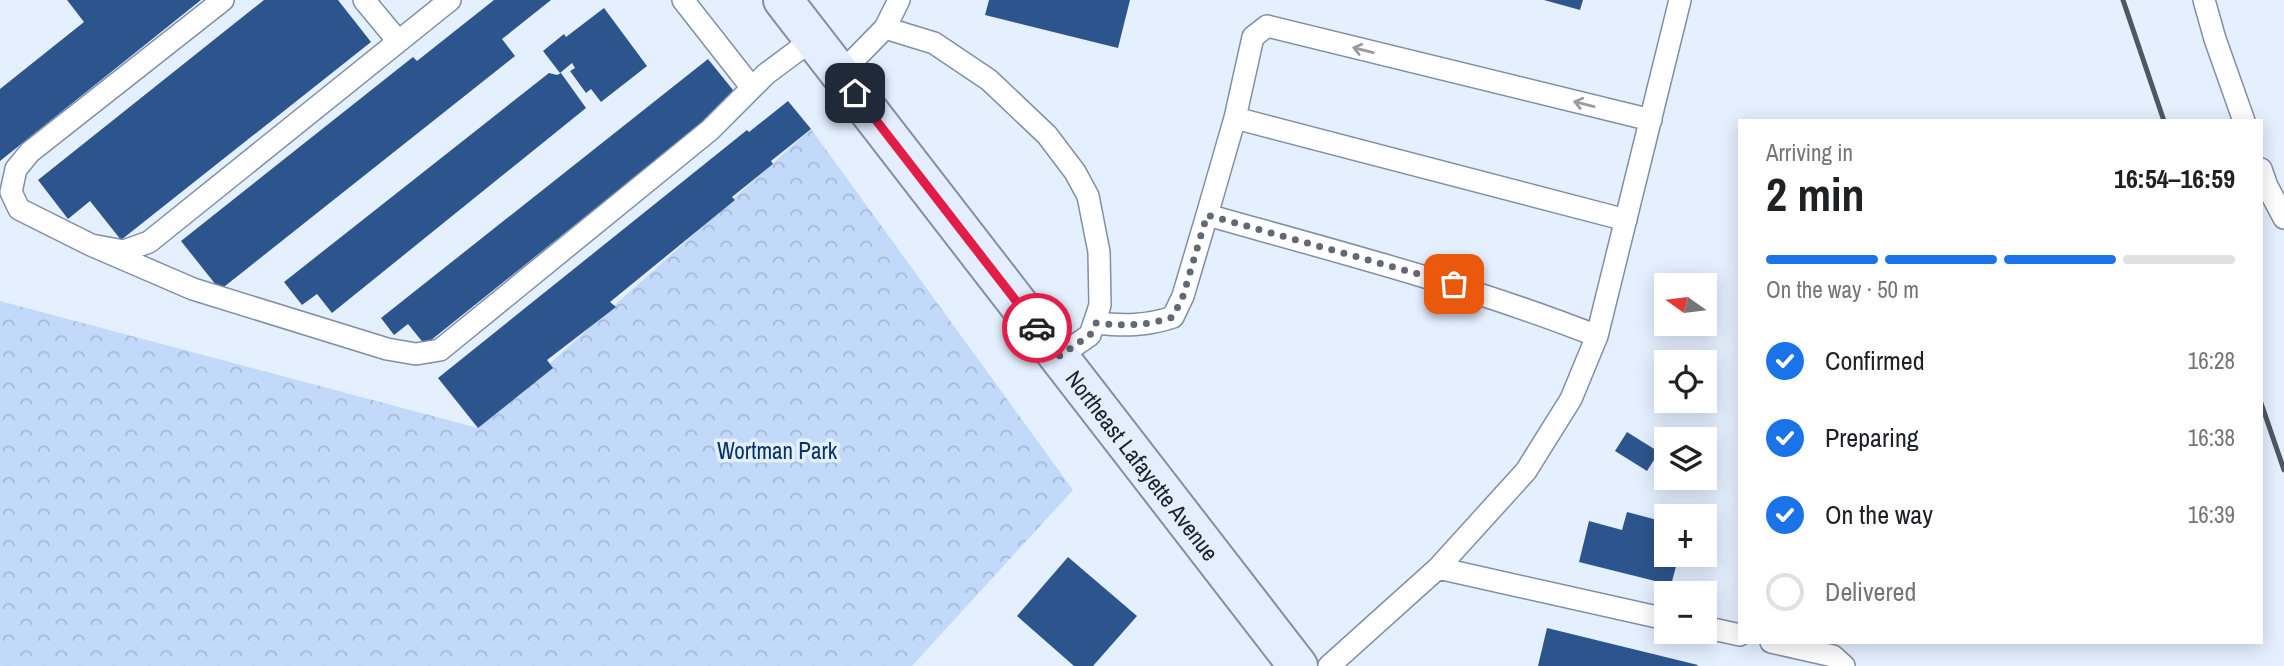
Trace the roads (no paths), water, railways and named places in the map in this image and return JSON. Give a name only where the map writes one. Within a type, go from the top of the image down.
[{"type":"main road","name":"Northeast Lafayette Avenue","points":[[783,0],[1298,666]]},
{"type":"lane","points":[[223,0],[30,152],[16,169],[10,192],[19,209],[91,245],[193,289],[387,349],[416,354],[440,351],[710,130],[766,74],[813,39]]},
{"type":"lane","points":[[364,0],[398,41]]},
{"type":"lane","points":[[91,245],[124,251],[149,242],[450,0]]},
{"type":"lane","points":[[683,0],[752,88]]},
{"type":"lane","points":[[840,74],[885,28],[899,0]]},
{"type":"lane","points":[[1329,666],[1438,568],[1525,471],[1571,399],[1597,336],[1680,0]]},
{"type":"lane","points":[[2204,0],[2243,119]]},
{"type":"lane","points":[[1096,323],[1138,325],[1173,317],[1183,296],[1235,118],[1253,37],[1267,26],[1651,120]]},
{"type":"lane","points":[[885,28],[934,43],[989,80],[1048,135],[1075,172],[1088,196],[1099,252],[1101,283],[1096,323],[1090,335],[1058,357]]},
{"type":"lane","points":[[1235,118],[1626,220]]},
{"type":"lane","points":[[2263,175],[2284,218]]},
{"type":"lane","points":[[1207,215],[1454,284],[1530,309],[1597,336]]},
{"type":"lane","points":[[1438,568],[1654,616]]},
{"type":"lane","points":[[1717,630],[1738,635]]},
{"type":"lane","points":[[1780,644],[1833,656],[1844,666]]},
{"type":"railway","points":[[2123,0],[2163,119]]},
{"type":"railway","points":[[2263,409],[2284,470]]},
{"type":"park label","name":"Wortman Park","points":[[777,450]]}]
